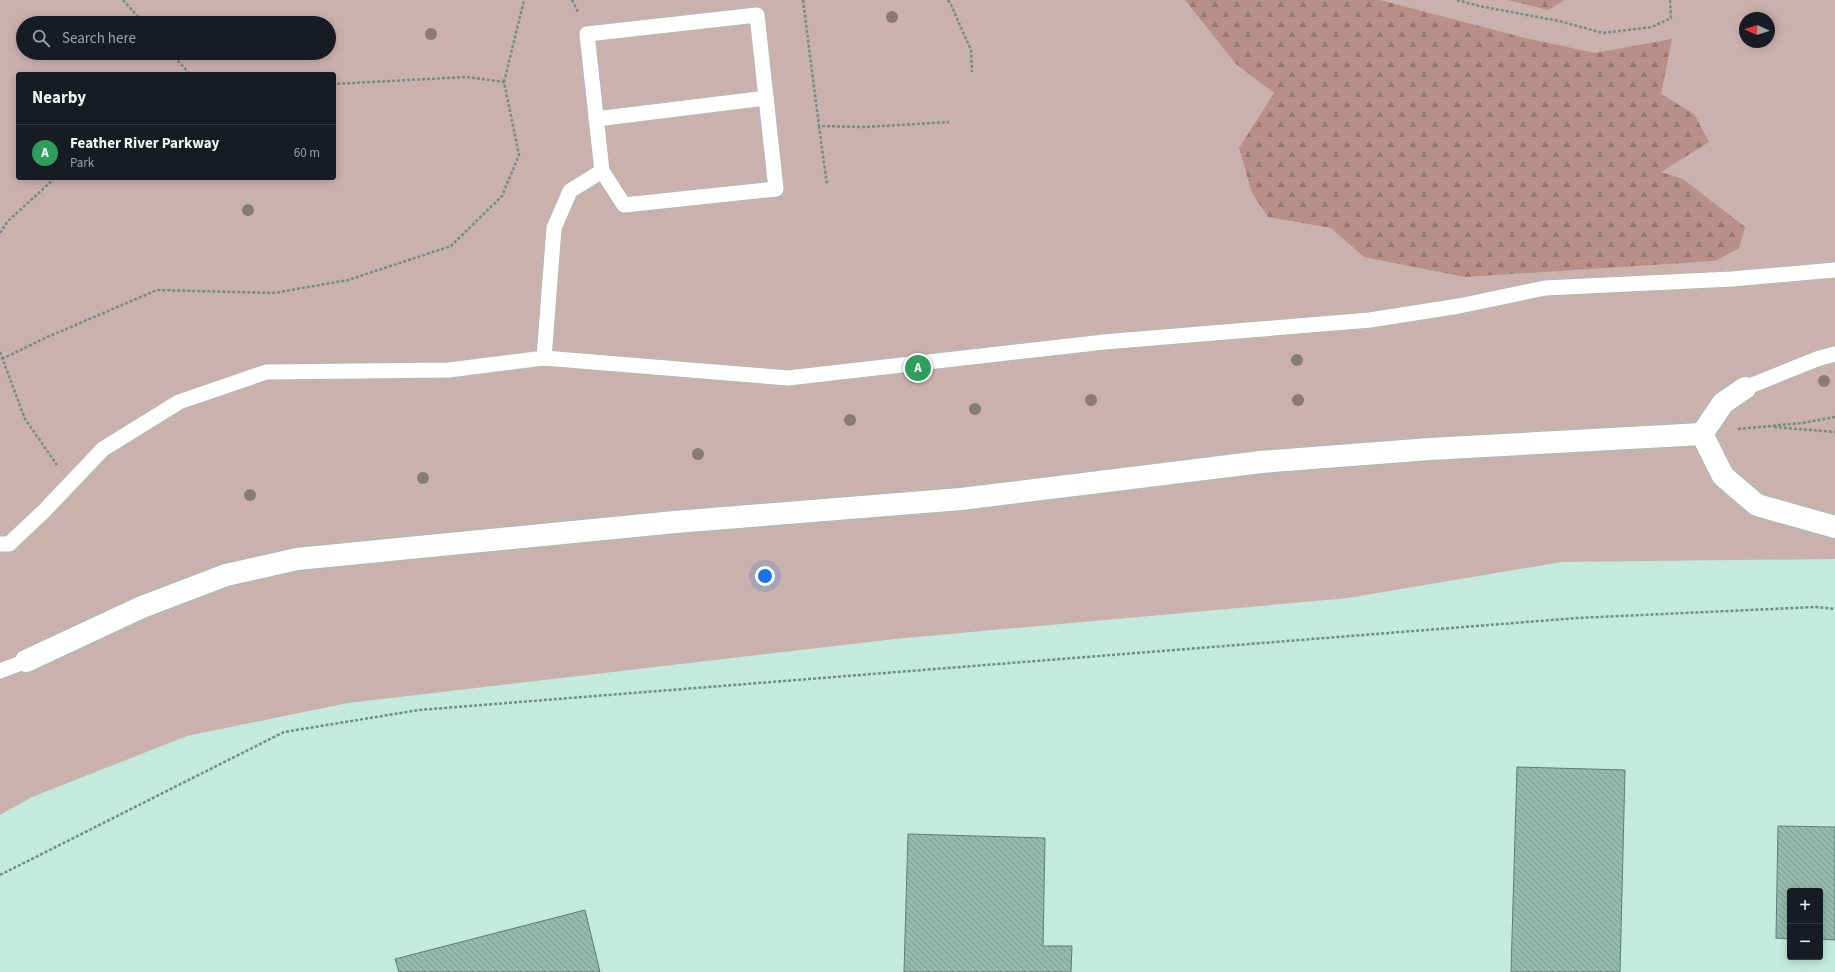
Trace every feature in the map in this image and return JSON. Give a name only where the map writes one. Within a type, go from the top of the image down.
[{"type":"street","points":[[1702,434],[1723,403],[1745,388]]},
{"type":"street","points":[[1702,434],[1723,476],[1757,505],[1835,527]]},
{"type":"street","points":[[26,661],[142,606],[226,575],[297,559],[675,522],[961,499],[1261,462],[1430,449],[1702,434]]},
{"type":"lane","points":[[757,15],[776,189],[624,205],[602,171],[596,119],[587,34],[757,15]]},
{"type":"lane","points":[[596,119],[766,98]]},
{"type":"lane","points":[[544,358],[554,228],[570,190],[602,171]]},
{"type":"lane","points":[[0,544],[9,544],[103,449],[179,402],[266,372],[449,370],[544,358],[788,378],[1104,342],[1370,320],[1459,306],[1546,288],[1732,279],[1835,270]]},
{"type":"lane","points":[[1745,388],[1817,359],[1835,354]]},
{"type":"lane","points":[[0,661],[26,661]]},
{"type":"lane","points":[[0,671],[26,661]]},
{"type":"path","points":[[123,0],[138,16]]},
{"type":"path","points":[[2,359],[45,338],[157,290],[274,293],[348,280],[451,246],[502,196],[519,155],[504,82],[524,0]]},
{"type":"path","points":[[803,0],[826,185]]},
{"type":"path","points":[[948,0],[952,5],[971,50],[972,72]]},
{"type":"path","points":[[1457,0],[1479,6],[1559,21],[1603,33],[1652,27],[1671,18],[1670,0]]},
{"type":"path","points":[[177,60],[188,72]]},
{"type":"path","points":[[336,84],[466,76],[504,82]]},
{"type":"path","points":[[819,126],[865,127],[949,122]]},
{"type":"path","points":[[0,233],[7,222],[53,180]]},
{"type":"path","points":[[0,352],[25,419],[70,484]]},
{"type":"path","points":[[1835,417],[1767,426],[1835,432]]},
{"type":"path","points":[[0,875],[284,732],[419,710],[1578,618],[1815,607],[1835,609]]},
{"type":"shaded area","points":[[0,0],[1835,0],[1835,559],[1562,562],[1348,598],[895,639],[348,703],[187,736],[32,797],[0,815]]},
{"type":"green space","points":[[1185,0],[1380,0],[1521,37],[1595,53],[1672,39],[1661,94],[1694,114],[1709,142],[1661,172],[1683,179],[1745,227],[1739,248],[1715,261],[1465,277],[1364,257],[1331,228],[1268,217],[1252,193],[1239,148],[1274,93],[1236,64]]},
{"type":"green space","points":[[1508,0],[1565,0],[1548,10]]},
{"type":"building","points":[[1517,767],[1625,770],[1620,972],[1511,972]]},
{"type":"building","points":[[1778,826],[1835,827],[1835,940],[1823,939],[1823,888],[1787,888],[1787,939],[1776,938]]},
{"type":"building","points":[[908,834],[1045,838],[1043,946],[1072,946],[1071,972],[904,972]]},
{"type":"building","points":[[585,910],[600,972],[399,972],[395,959]]},
{"type":"place","name":"Feather River Parkway","points":[[918,368]]}]
